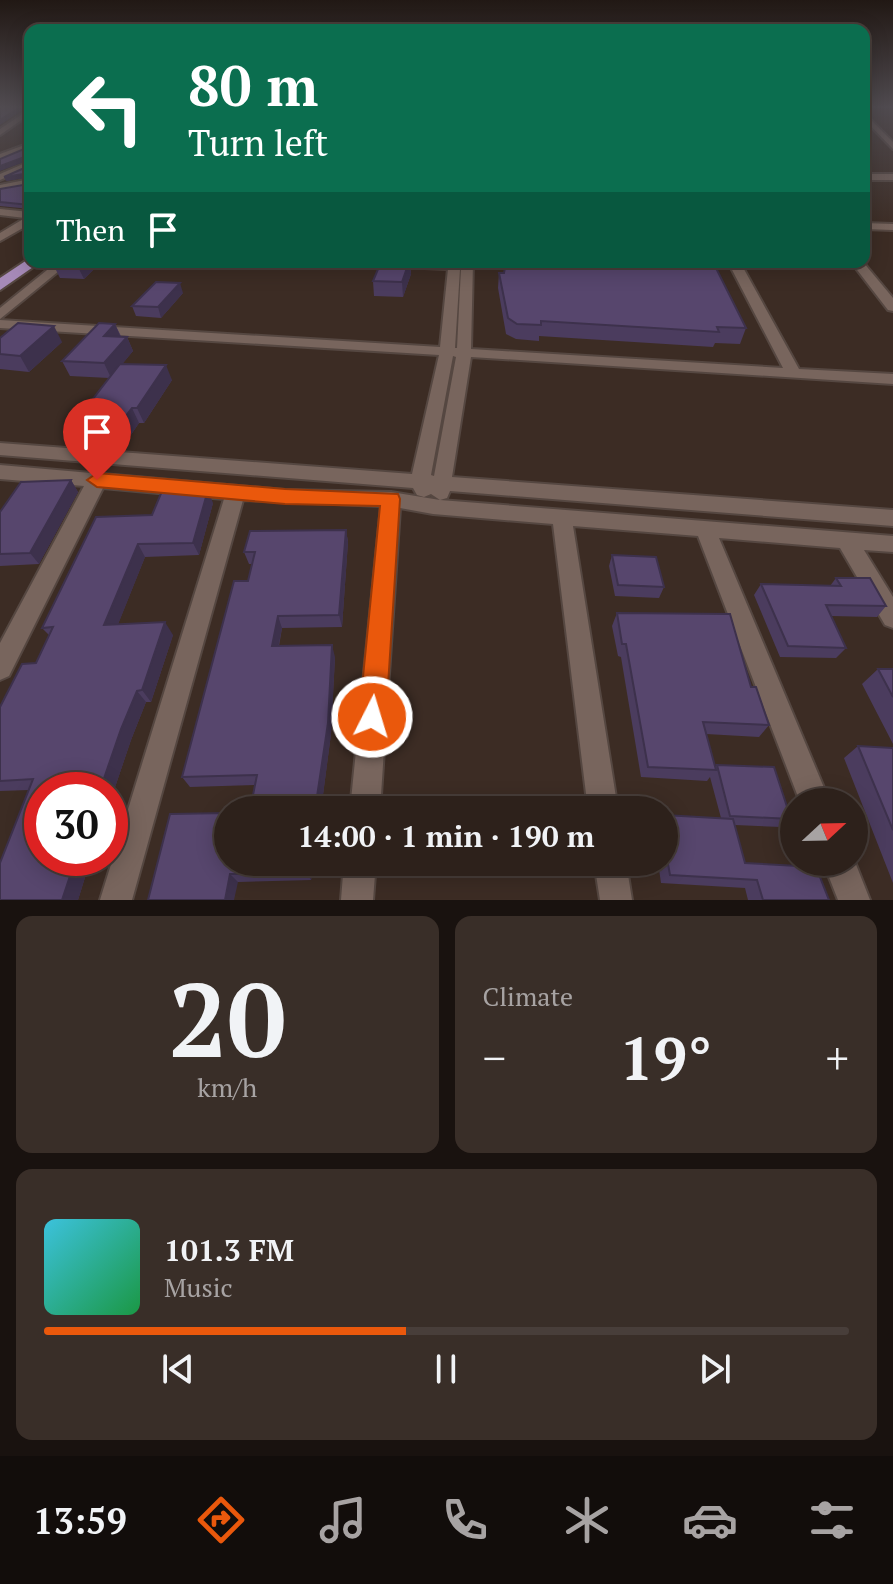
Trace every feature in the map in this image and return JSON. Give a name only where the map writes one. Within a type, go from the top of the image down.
[{"type":"main road","points":[[0,270],[24,252]]},
{"type":"main road","points":[[0,285],[24,267]]},
{"type":"street","points":[[0,157],[22,148]]},
{"type":"street","points":[[0,177],[24,167]]},
{"type":"street","points":[[870,177],[893,177]]},
{"type":"street","points":[[0,188],[24,183]]},
{"type":"street","points":[[0,212],[24,216]]},
{"type":"street","points":[[0,238],[24,221]]},
{"type":"street","points":[[870,226],[893,227]]},
{"type":"street","points":[[0,315],[57,268]]},
{"type":"street","points":[[433,507],[444,483],[460,268]]},
{"type":"street","points":[[737,268],[794,373]]},
{"type":"street","points":[[862,268],[893,307]]},
{"type":"street","points":[[0,324],[893,379]]},
{"type":"street","points":[[433,507],[420,481],[456,352]]},
{"type":"street","points":[[0,449],[893,518]]},
{"type":"street","points":[[0,472],[236,492],[391,499],[433,507],[893,544]]},
{"type":"street","points":[[0,668],[97,480]]},
{"type":"street","points":[[116,900],[236,492]]},
{"type":"street","points":[[366,796],[391,499]]},
{"type":"street","points":[[562,517],[601,796]]},
{"type":"street","points":[[706,531],[809,788]]},
{"type":"street","points":[[847,541],[893,618]]},
{"type":"street","points":[[357,900],[359,876]]},
{"type":"street","points":[[612,876],[616,900]]},
{"type":"street","points":[[845,876],[854,900]]},
{"type":"building","points":[[24,149],[24,157],[0,166],[0,159]]},
{"type":"building","points":[[24,168],[24,174],[4,177]]},
{"type":"building","points":[[24,185],[24,204],[0,202],[0,189]]},
{"type":"building","points":[[378,268],[407,268],[402,282],[373,281]]},
{"type":"building","points":[[505,268],[716,268],[746,328],[717,327],[719,332],[541,321],[541,325],[517,324],[508,318],[499,273],[504,273]]},
{"type":"building","points":[[156,282],[180,283],[158,307],[132,306]]},
{"type":"building","points":[[18,323],[54,326],[20,356],[0,354],[0,338]]},
{"type":"building","points":[[99,323],[115,324],[104,336],[127,337],[104,363],[62,361]]},
{"type":"building","points":[[120,364],[166,365],[137,408],[132,408],[118,426],[71,423],[85,409]]},
{"type":"building","points":[[71,480],[30,553],[0,554],[0,512],[21,482]]},
{"type":"building","points":[[208,490],[193,543],[138,544],[104,625],[165,622],[142,690],[137,691],[106,772],[24,772],[24,780],[0,781],[0,707],[22,664],[36,663],[53,627],[42,628],[96,517],[152,515],[162,491]]},
{"type":"building","points":[[346,530],[339,615],[278,616],[272,646],[332,645],[328,723],[317,796],[253,796],[257,775],[182,777],[234,581],[248,581],[255,552],[244,552],[250,531]]},
{"type":"building","points":[[612,555],[656,557],[664,587],[618,585]]},
{"type":"building","points":[[836,578],[870,578],[886,606],[826,605],[846,648],[788,646],[761,584],[841,586]]},
{"type":"building","points":[[617,613],[730,614],[751,687],[756,687],[769,725],[703,722],[716,770],[648,767],[626,644],[622,644]]},
{"type":"building","points":[[878,669],[893,669],[893,697]]},
{"type":"building","points":[[858,746],[893,748],[893,830]]},
{"type":"building","points":[[717,765],[774,767],[781,788],[780,818],[730,816]]},
{"type":"building","points":[[24,802],[24,876],[70,876],[62,900],[0,900],[0,863]]},
{"type":"building","points":[[214,813],[214,876],[230,876],[225,900],[148,900],[170,814]]},
{"type":"building","points":[[678,816],[733,819],[745,863],[780,865],[780,876],[820,876],[829,900],[763,900],[757,880],[678,875]]},
{"type":"route","points":[[97,480],[285,497],[391,499],[372,717]]}]
